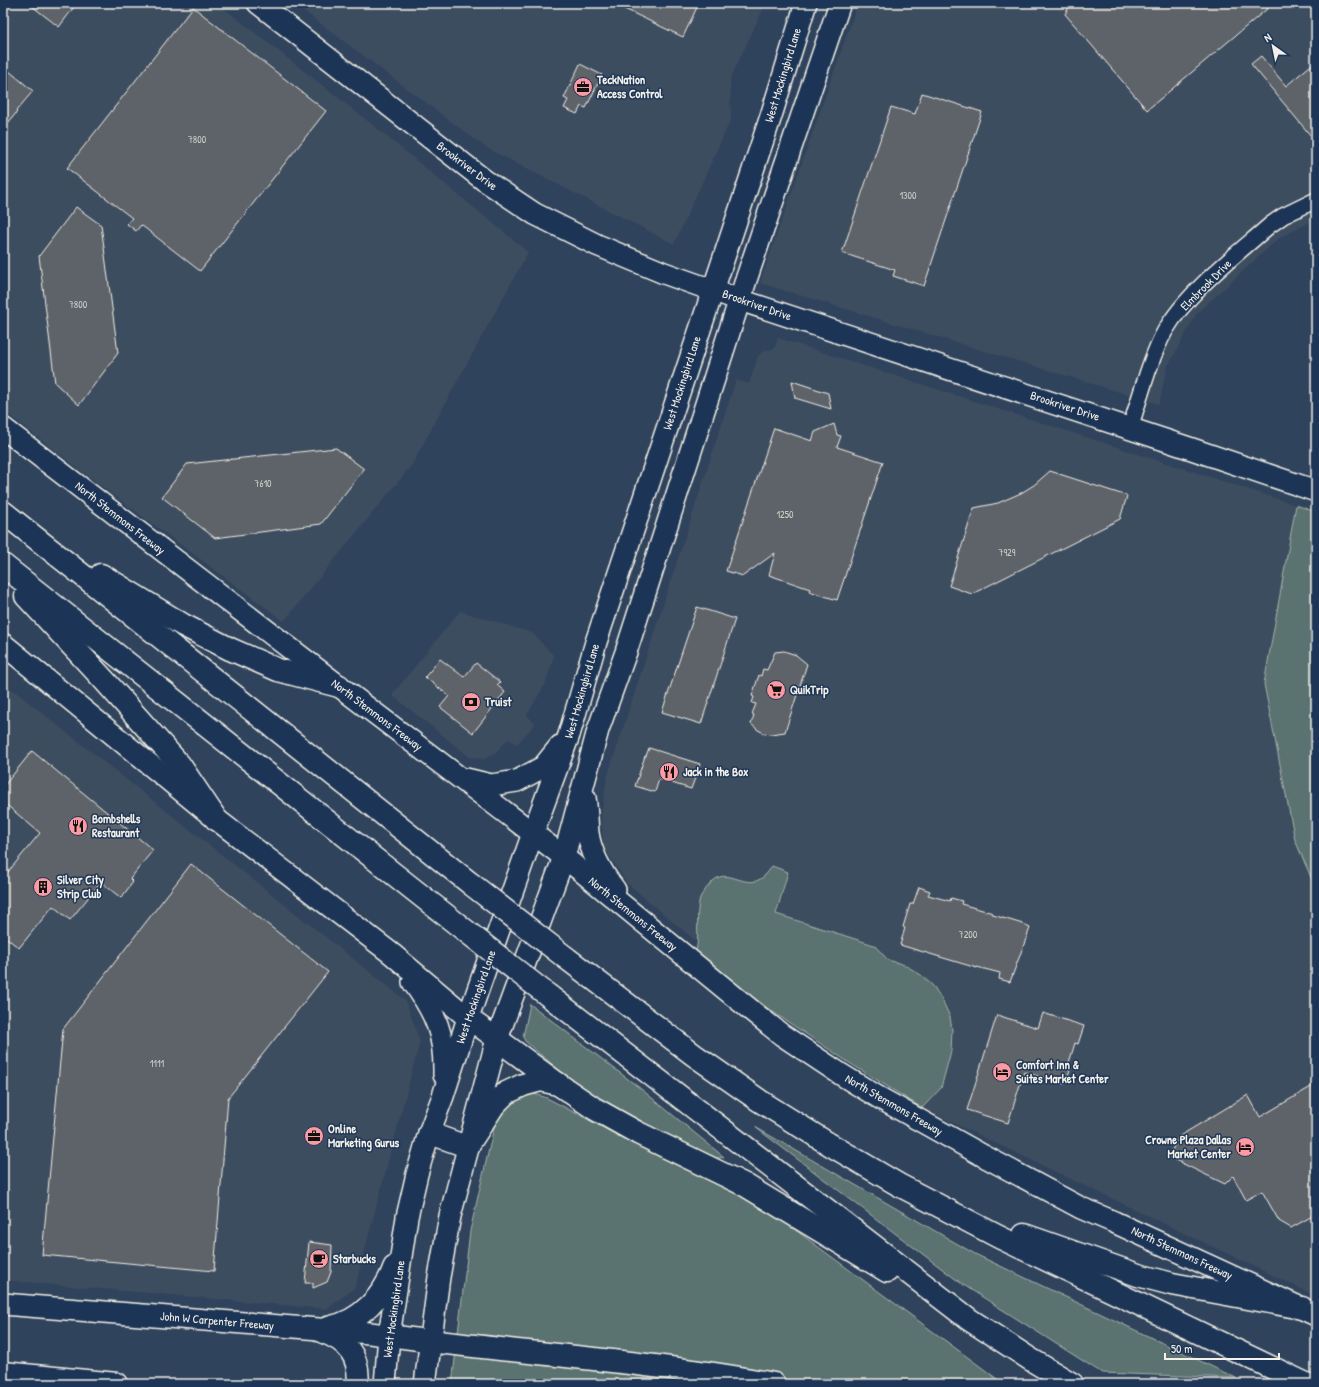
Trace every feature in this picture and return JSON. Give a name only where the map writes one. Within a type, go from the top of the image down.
[{"type":"highway","points":[[3,512],[629,1007],[760,1101],[829,1144],[933,1203],[1306,1384]]},
{"type":"highway","points":[[23,528],[183,625],[230,649],[278,670],[339,686]]},
{"type":"highway","points":[[3,564],[549,996],[970,1320]]},
{"type":"highway","points":[[3,572],[180,764],[216,819]]},
{"type":"highway","points":[[497,1039],[558,1084],[638,1134],[727,1175],[759,1192],[870,1261],[970,1320],[1072,1384]]},
{"type":"highway","points":[[469,1145],[494,1105],[506,1093],[522,1085],[541,1080],[558,1084]]},
{"type":"highway","points":[[933,1203],[1138,1275],[1172,1284],[1309,1312]]},
{"type":"highway","points":[[430,1341],[708,1372],[774,1384]]},
{"type":"highway","points":[[3,1364],[73,1380]]},
{"type":"highway","points":[[3,1373],[116,1384]]},
{"type":"main road","name":"Brookriver Drive","points":[[258,3],[490,184],[529,210],[597,244],[664,273],[740,300],[1130,428],[1316,491]]},
{"type":"main road","name":"West Mockingbird Lane","points":[[385,1384],[389,1336],[411,1197],[429,1133],[533,833],[569,735],[596,642],[713,290],[806,3]]},
{"type":"main road","points":[[425,1384],[444,1247],[455,1195],[497,1039],[564,857],[598,730],[626,652],[740,300],[840,3]]},
{"type":"main road","name":"North Stemmons Freeway","points":[[3,428],[564,857],[782,1035],[842,1075],[878,1096],[980,1154],[1081,1208],[1309,1312]]},
{"type":"main road","points":[[596,642],[626,652]]},
{"type":"main road","points":[[3,644],[216,819],[392,954],[468,1018],[497,1039]]},
{"type":"main road","points":[[458,776],[491,785],[517,781],[542,767],[569,735]]},
{"type":"main road","points":[[583,789],[586,801],[588,835],[598,866],[614,888],[643,922]]},
{"type":"main road","points":[[392,954],[429,1004],[440,1031],[444,1053],[443,1096]]},
{"type":"main road","points":[[429,1133],[469,1145]]},
{"type":"main road","points":[[313,1329],[333,1326],[352,1319],[366,1310],[379,1295],[393,1271],[403,1243]]},
{"type":"main road","name":"John W Carpenter Freeway","points":[[3,1304],[313,1329],[430,1341]]},
{"type":"main road","points":[[313,1329],[336,1338],[353,1354],[358,1363],[358,1384]]},
{"type":"street","name":"Elmbrook Drive","points":[[1130,428],[1155,354],[1165,331],[1179,311],[1195,292],[1270,225],[1283,216],[1316,200]]},
{"type":"shaded area","points":[[3,3],[217,3],[369,122],[528,252],[411,466],[284,621],[89,477],[3,410]]},
{"type":"shaded area","points":[[293,3],[766,3],[730,79],[731,119],[674,244],[485,147]]},
{"type":"shaded area","points":[[858,3],[1316,3],[1316,219],[1279,238],[1197,313],[1167,368],[1159,404],[760,283]]},
{"type":"shaded area","points":[[778,338],[1296,505],[1264,684],[1295,840],[1316,889],[1316,1296],[922,1108],[941,1088],[921,975],[905,965],[888,960],[874,945],[776,914],[788,872],[772,866],[767,875],[756,882],[747,882],[733,878],[698,922],[698,943],[627,883],[604,847],[601,817],[607,778],[736,380],[749,384],[758,356],[765,350],[774,349]]},
{"type":"shaded area","points":[[460,611],[532,633],[554,656],[545,684],[527,715],[535,724],[517,744],[508,739],[495,753],[485,759],[470,757],[392,695]]},
{"type":"shaded area","points":[[3,682],[405,1000],[420,1041],[355,1287],[327,1309],[3,1280]]},
{"type":"green space","points":[[1296,505],[1316,512],[1316,889],[1295,840],[1264,684]]},
{"type":"green space","points":[[772,866],[788,872],[776,914],[874,945],[888,960],[905,965],[921,975],[934,987],[950,1017],[952,1030],[951,1051],[941,1088],[922,1108],[848,1062],[764,1006],[730,982],[696,951],[699,904],[700,898],[704,891],[713,881],[720,877],[727,876],[749,882],[757,881],[764,876]]},
{"type":"green space","points":[[530,1004],[641,1089],[724,1157],[715,1158],[707,1156],[645,1127],[603,1102],[563,1073],[525,1041],[523,1037]]},
{"type":"green space","points":[[530,1094],[547,1098],[642,1148],[705,1175],[771,1212],[1004,1384],[452,1384],[470,1231],[495,1123],[505,1107]]},
{"type":"green space","points":[[755,1127],[975,1254],[1236,1378],[1102,1373],[962,1284]]},
{"type":"building","points":[[28,3],[77,3],[59,27]]},
{"type":"building","points":[[612,3],[699,3],[683,37]]},
{"type":"building","points":[[1071,3],[1274,3],[1147,110],[1065,14]]},
{"type":"building","points":[[193,7],[326,111],[200,271],[141,225],[136,231],[127,224],[132,218],[67,168]]},
{"type":"building","points":[[1261,56],[1286,86],[1316,61],[1316,142],[1251,64]]},
{"type":"building","points":[[580,64],[602,75],[586,108],[581,106],[577,114],[564,108],[568,100],[564,98]]},
{"type":"building","points":[[3,66],[33,91],[3,129]]},
{"type":"building","points":[[922,93],[982,112],[924,286],[893,276],[895,270],[842,253],[891,107],[915,114]]},
{"type":"building","points":[[76,207],[101,225],[118,353],[79,405],[55,383],[39,256]]},
{"type":"building","points":[[792,381],[828,393],[831,409],[795,398]]},
{"type":"building","points":[[834,424],[837,435],[841,436],[837,447],[883,462],[837,600],[809,591],[810,589],[769,575],[775,553],[743,576],[726,571],[774,428],[812,441],[815,432]]},
{"type":"building","points":[[336,448],[364,469],[321,524],[215,538],[162,497],[187,464]]},
{"type":"building","points":[[1050,471],[1127,496],[1120,519],[972,594],[949,586],[974,508],[998,503],[1021,493],[1034,485]]},
{"type":"building","points":[[697,607],[735,619],[701,724],[662,712]]},
{"type":"building","name":"QuikTrip","points":[[784,651],[796,655],[807,664],[785,732],[771,734],[764,733],[751,724],[754,715],[752,714],[756,704],[752,703],[754,697],[752,696],[759,675],[761,676],[763,669],[767,670],[775,652]]},
{"type":"building","name":"Truist","points":[[440,659],[464,677],[476,663],[500,682],[497,685],[505,692],[473,733],[440,707],[449,696],[425,677]]},
{"type":"building","name":"Jack in the Box","points":[[649,748],[700,764],[691,789],[659,779],[655,792],[635,786]]},
{"type":"building","points":[[32,751],[153,850],[130,879],[133,882],[121,898],[101,882],[70,920],[53,906],[19,948],[3,935],[3,878],[40,833],[3,802],[3,787]]},
{"type":"building","points":[[191,864],[328,972],[228,1098],[214,1271],[42,1255],[63,1029]]},
{"type":"building","points":[[919,887],[930,891],[928,895],[950,901],[951,898],[962,901],[961,904],[993,913],[993,915],[1026,925],[1030,928],[1010,982],[999,979],[1000,973],[977,968],[900,945],[905,928],[903,927],[910,904],[913,904]]},
{"type":"building","name":"Comfort Inn & Suites Market Center","points":[[1043,1013],[1084,1026],[1078,1044],[1075,1043],[1068,1066],[1071,1067],[1065,1084],[1024,1072],[1008,1123],[967,1110],[997,1015],[1038,1028]]},
{"type":"building","name":"Crowne Plaza Dallas Market Center","points":[[1316,1084],[1316,1214],[1291,1228],[1279,1221],[1262,1191],[1246,1200],[1233,1176],[1225,1184],[1169,1157],[1178,1137],[1248,1095],[1260,1117]]},
{"type":"building","name":"Starbucks","points":[[309,1242],[332,1245],[331,1272],[327,1282],[313,1288],[313,1283],[305,1283]]},
{"type":"place","name":"TeckNation Access Control","points":[[583,87]]},
{"type":"place","name":"QuikTrip","points":[[776,690]]},
{"type":"place","name":"Truist","points":[[471,702]]},
{"type":"place","name":"Jack in the Box","points":[[669,772]]},
{"type":"place","name":"Bombshells Restaurant","points":[[78,826]]},
{"type":"place","name":"Silver City Strip Club","points":[[43,887]]},
{"type":"place","name":"Comfort Inn & Suites Market Center","points":[[1002,1072]]},
{"type":"place","name":"Online Marketing Gurus","points":[[314,1136]]},
{"type":"place","name":"Crowne Plaza Dallas Market Center","points":[[1245,1147]]},
{"type":"place","name":"Starbucks","points":[[319,1259]]}]
